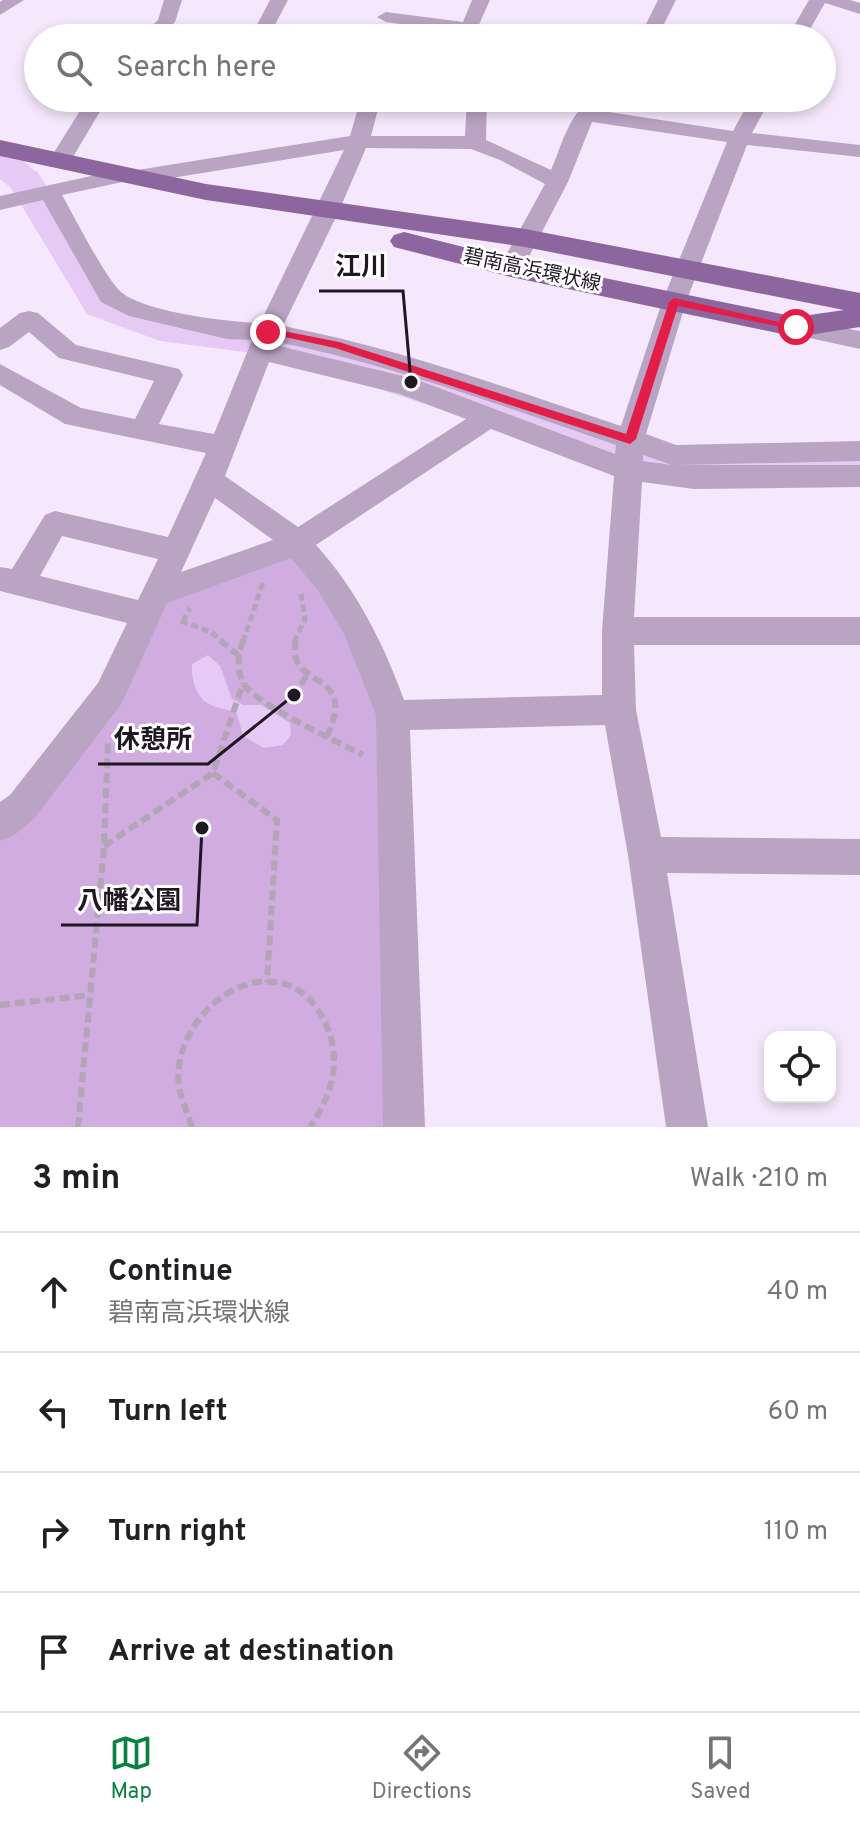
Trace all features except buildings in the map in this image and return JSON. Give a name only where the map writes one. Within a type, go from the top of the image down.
[{"type":"main road","name":"碧南高浜環状線","points":[[0,148],[325,216],[511,268],[796,327],[860,317]]},
{"type":"main road","name":"碧南高浜環状線","points":[[325,216],[525,238],[860,303]]},
{"type":"street","points":[[0,10],[15,0]]},
{"type":"street","points":[[164,24],[173,0]]},
{"type":"street","points":[[269,24],[279,0],[271,0]]},
{"type":"street","points":[[471,24],[481,0]]},
{"type":"street","points":[[655,24],[667,0]]},
{"type":"street","points":[[804,24],[818,0]]},
{"type":"street","points":[[832,0],[860,9]]},
{"type":"street","points":[[387,8],[438,24]]},
{"type":"street","points":[[59,162],[89,112]]},
{"type":"street","points":[[0,824],[22,807],[110,693],[209,480],[265,341],[358,141],[367,112]]},
{"type":"street","points":[[475,144],[476,112]]},
{"type":"street","points":[[511,268],[557,182],[589,112]]},
{"type":"street","points":[[687,1127],[646,855],[619,710],[618,631],[629,454],[674,302],[739,138],[753,112]]},
{"type":"street","points":[[585,115],[739,138],[860,151]]},
{"type":"street","points":[[9,201],[129,176],[358,141],[383,146],[426,141],[475,144],[557,182]]},
{"type":"street","points":[[48,192],[110,296],[129,308],[265,341],[406,386],[489,417],[629,454],[860,451]]},
{"type":"street","points":[[0,341],[29,319],[68,352],[170,375],[143,429]]},
{"type":"street","points":[[796,327],[860,340]]},
{"type":"street","points":[[265,341],[336,345],[694,478],[860,476]]},
{"type":"street","points":[[0,373],[74,417],[222,446]]},
{"type":"street","points":[[177,551],[55,523],[10,580],[152,604],[280,554],[489,417]]},
{"type":"street","points":[[209,480],[280,554],[351,615],[377,664],[393,715],[404,1127]]},
{"type":"street","points":[[618,631],[860,631]]},
{"type":"street","points":[[393,715],[619,710]]},
{"type":"street","points":[[646,855],[860,857]]},
{"type":"path","points":[[104,846],[213,773],[243,683],[238,655],[280,554]]},
{"type":"path","points":[[280,554],[286,577],[301,592],[308,610],[303,628],[294,642],[296,663],[306,676],[324,683],[334,697],[338,716],[327,736]]},
{"type":"path","points":[[183,621],[193,602]]},
{"type":"path","points":[[152,604],[211,632],[238,655]]},
{"type":"path","points":[[301,685],[306,676]]},
{"type":"path","points":[[243,683],[268,704],[396,773]]},
{"type":"path","points":[[78,1127],[104,846],[110,693]]},
{"type":"path","points":[[213,773],[277,820],[267,982]]},
{"type":"path","points":[[192,1127],[182,1108],[177,1086],[178,1063],[184,1041],[195,1021],[227,991],[247,984],[267,982],[286,985],[303,993],[318,1007],[329,1024],[335,1045],[336,1068],[332,1090],[310,1127]]},
{"type":"path","points":[[0,1005],[90,995]]},
{"type":"shaded area","points":[[294,553],[343,619],[385,715],[392,1127],[0,1127],[0,841],[165,596]]},
{"type":"shaded area","points":[[208,655],[220,666],[232,699],[243,705],[261,705],[290,723],[291,735],[283,745],[264,748],[243,736],[237,714],[211,705],[202,698],[194,682],[192,664]]},
{"type":"waterway","points":[[0,161],[25,181],[101,304],[175,331],[284,343],[640,458],[686,468],[860,464]]},
{"type":"place","name":"江川","points":[[411,382]]},
{"type":"place","name":"休憩所","points":[[294,695]]},
{"type":"place","name":"八幡公園","points":[[202,828]]},
{"type":"route","points":[[268,332],[336,345],[630,439],[674,302],[796,327]]}]
